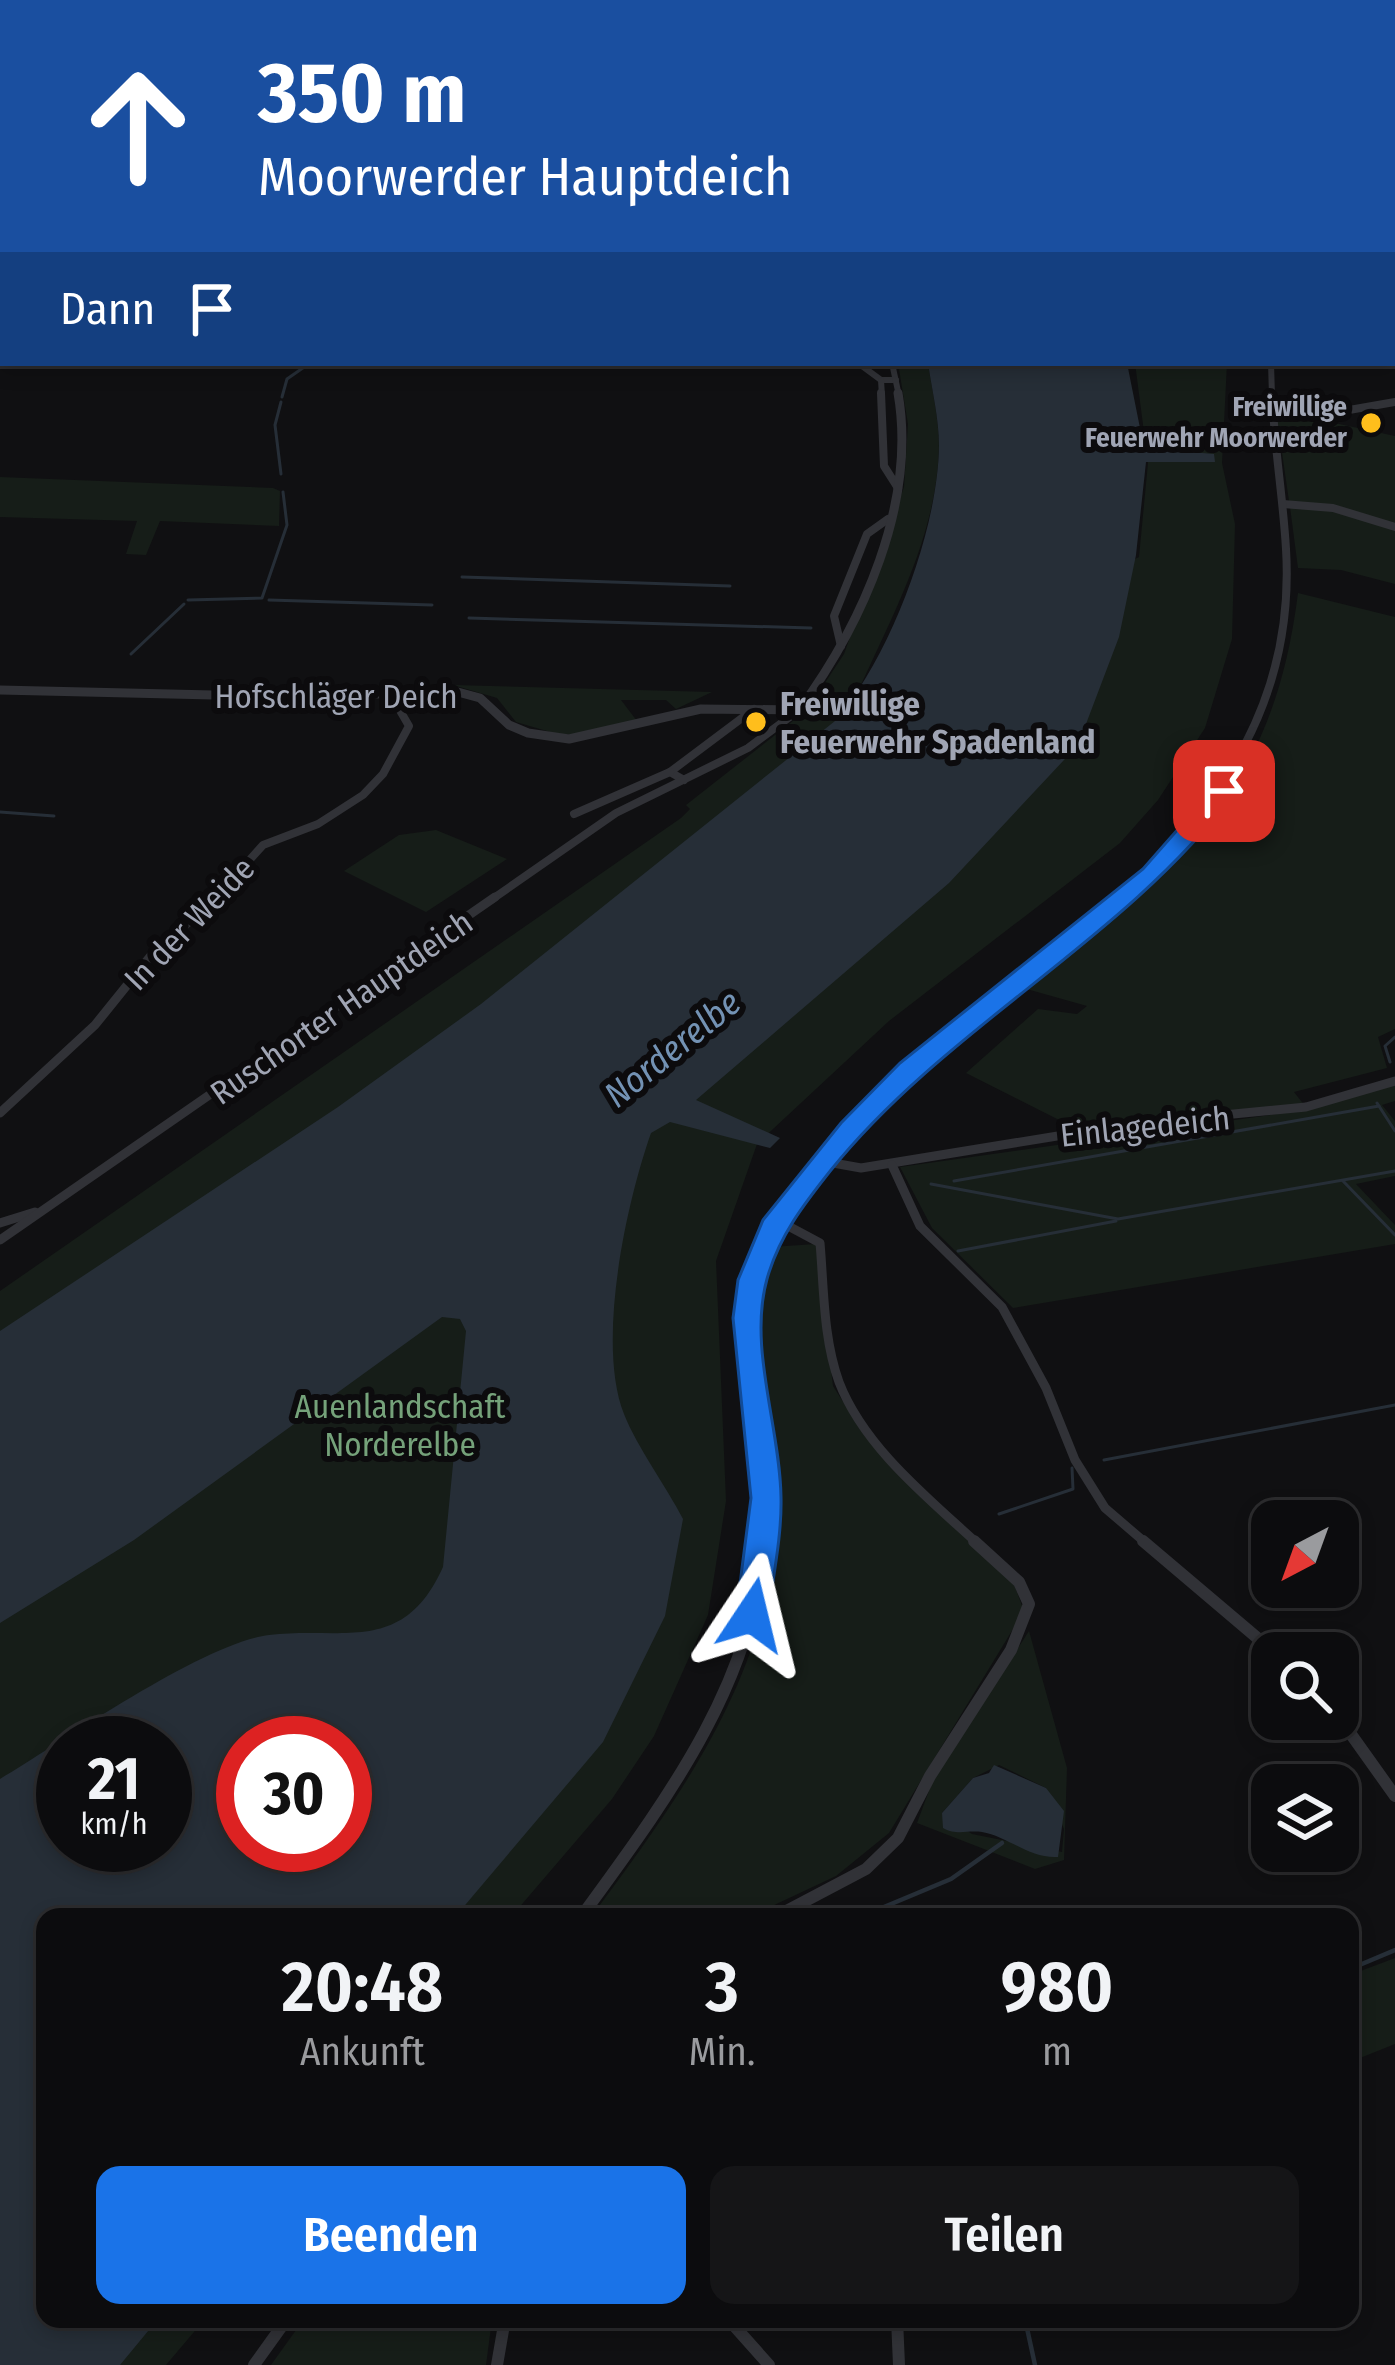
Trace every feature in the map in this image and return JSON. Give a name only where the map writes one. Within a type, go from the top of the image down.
[{"type":"street","points":[[1395,267],[1395,277]]},
{"type":"street","points":[[862,366],[881,380],[896,380]]},
{"type":"street","points":[[799,710],[841,647],[898,488],[903,426],[893,366]]},
{"type":"street","points":[[588,1908],[656,1815],[706,1735],[752,1615],[766,1498],[748,1318],[752,1280],[776,1220],[823,1161],[940,1040],[1133,890],[1210,812],[1253,735],[1280,659],[1289,576],[1270,414],[1271,366]]},
{"type":"street","points":[[881,380],[884,466],[898,488]]},
{"type":"street","points":[[1270,414],[1315,416],[1395,402]]},
{"type":"street","points":[[1283,504],[1333,508],[1395,526]]},
{"type":"street","points":[[841,647],[834,616],[867,534],[888,519]]},
{"type":"street","name":"Hofschläger Deich","points":[[0,690],[468,694],[509,724],[569,740],[683,712],[755,707],[799,710]]},
{"type":"street","name":"In der Weide","points":[[0,1113],[95,1025],[153,953],[207,908],[262,845],[340,812],[383,774],[409,725],[391,695]]},
{"type":"street","points":[[574,814],[605,806],[670,772],[755,707]]},
{"type":"street","name":"Ruschorter Hauptdeich","points":[[0,1240],[616,813],[770,736],[799,710]]},
{"type":"street","points":[[670,772],[684,780]]},
{"type":"street","name":"Einlagedeich","points":[[823,1161],[850,1169],[892,1165],[1131,1124],[1306,1108],[1395,1081]]},
{"type":"street","points":[[892,1165],[920,1226],[1002,1307],[1046,1388],[1075,1460],[1105,1508],[1251,1633]]},
{"type":"street","points":[[0,1223],[49,1207]]},
{"type":"street","points":[[776,1220],[820,1243],[830,1337],[846,1400],[908,1475],[1024,1591],[1028,1618],[930,1776],[898,1838],[866,1869],[792,1908]]},
{"type":"street","points":[[1355,1740],[1395,1796]]},
{"type":"street","points":[[254,2365],[280,2328]]},
{"type":"street","points":[[497,2365],[504,2328]]},
{"type":"street","points":[[736,2328],[768,2365]]},
{"type":"street","points":[[897,2328],[899,2365]]},
{"type":"green space","name":"Auenlandschaft Norderelbe","points":[[898,366],[929,366],[937,415],[936,480],[910,576],[856,696],[1139,557],[1148,463],[1135,366],[1227,366],[1222,463],[1235,524],[1232,639],[1205,728],[1158,800],[1120,843],[889,1021],[757,1144],[716,1261],[726,1501],[708,1615],[654,1736],[612,1799],[519,1908],[36,1908],[36,2328],[197,2328],[166,2365],[0,2365],[0,1291],[681,818],[690,809],[686,805],[807,710],[844,654],[904,487],[908,424]]},
{"type":"green space","points":[[1277,418],[1316,419],[1395,436],[1395,524],[1334,505],[1289,501]]},
{"type":"green space","points":[[0,477],[273,488],[280,491],[279,526],[160,521],[146,555],[126,554],[137,521],[0,517]]},
{"type":"green space","points":[[1290,507],[1330,510],[1395,529],[1395,584],[1341,570],[1298,568]]},
{"type":"green space","points":[[1298,593],[1395,617],[1395,1029],[1378,1037],[1387,1068],[1294,1092],[1305,1106],[1075,1128],[966,1073],[1038,1009],[1077,1014],[1087,1006],[1016,986],[1123,905],[1206,824],[1239,778],[1265,726],[1285,665]]},
{"type":"green space","points":[[453,685],[712,692],[676,709],[666,700],[621,700],[637,721],[590,735],[557,734],[516,722],[497,698]]},
{"type":"green space","points":[[436,830],[507,859],[426,912],[344,871],[399,835]]},
{"type":"green space","points":[[1395,1083],[1395,1101],[1382,1105],[1395,1121],[1395,1176],[1356,1184],[1395,1225],[1395,1244],[1013,1308],[932,1228],[900,1167],[1306,1110]]},
{"type":"green space","points":[[816,1244],[833,1386],[852,1416],[1014,1584],[1024,1611],[889,1833],[836,1876],[768,1908],[598,1908],[688,1779],[739,1680],[758,1628],[771,1574],[776,1517],[754,1312],[771,1247]]},
{"type":"green space","points":[[1029,1631],[1067,1768],[1064,1860],[1035,1869],[917,1823],[933,1780]],"holes":[[[999,1765],[1046,1788],[1064,1829],[1062,1852],[972,1834],[942,1813],[973,1778]]]},
{"type":"green space","points":[[1395,1958],[1395,2044],[1359,2058],[1359,1972]]},
{"type":"green space","points":[[298,2328],[491,2328],[486,2365],[271,2365]]},
{"type":"water","name":"Auenlandschaft Norderelbe","points":[[929,366],[1128,366],[1144,448],[1214,454],[1215,462],[1146,462],[1136,555],[1119,637],[1078,745],[949,883],[696,1100],[780,1138],[770,1148],[670,1122],[651,1133],[624,1234],[613,1350],[624,1414],[683,1519],[665,1616],[603,1742],[463,1908],[36,1908],[36,2328],[151,2328],[120,2365],[0,2365],[0,1779],[36,1756],[36,1872],[192,1872],[192,1716],[100,1716],[171,1674],[241,1642],[269,1635],[369,1631],[409,1614],[443,1567],[466,1331],[460,1319],[442,1317],[134,1540],[0,1623],[0,1331],[338,1107],[481,1004],[835,721],[874,663],[907,591],[930,516],[939,446]]},
{"type":"water","points":[[994,1765],[1046,1788],[1064,1811],[1058,1857],[1038,1854],[991,1834],[943,1828],[942,1813],[973,1778],[989,1773]]},
{"type":"waterway","points":[[282,397],[287,379],[306,366]]},
{"type":"waterway","points":[[281,402],[275,425],[281,474]]},
{"type":"waterway","points":[[188,600],[262,598],[287,525],[283,492]]},
{"type":"waterway","points":[[462,577],[730,586]]},
{"type":"waterway","points":[[269,600],[432,605]]},
{"type":"waterway","points":[[131,654],[184,604]]},
{"type":"waterway","points":[[469,618],[811,628]]},
{"type":"waterway","points":[[0,812],[54,816]]},
{"type":"waterway","points":[[1390,1062],[1385,1046],[1395,1037]]},
{"type":"waterway","points":[[954,1181],[1379,1106]]},
{"type":"waterway","points":[[1379,1106],[1395,1131]]},
{"type":"waterway","points":[[931,1184],[1118,1219],[1395,1171]]},
{"type":"waterway","points":[[1343,1181],[1395,1235]]},
{"type":"waterway","points":[[958,1251],[1116,1221]]},
{"type":"waterway","points":[[1104,1460],[1395,1405]]},
{"type":"waterway","points":[[999,1514],[1073,1489],[1072,1468]]},
{"type":"waterway","points":[[882,1908],[951,1879],[1002,1843]]},
{"type":"waterway","points":[[1359,1965],[1395,1950]]},
{"type":"waterway","points":[[1027,2328],[1035,2365]]},
{"type":"place","name":"Freiwillige Feuerwehr Moorwerder","points":[[1371,423]]},
{"type":"place","name":"Freiwillige Feuerwehr Spadenland","points":[[756,722]]},
{"type":"route","points":[[752,1615],[761,1575],[766,1498],[748,1318],[752,1280],[776,1220],[850,1129],[909,1068],[1152,874],[1224,791]]},
{"type":"water label","name":"Norderelbe","points":[[672,1048]]}]
